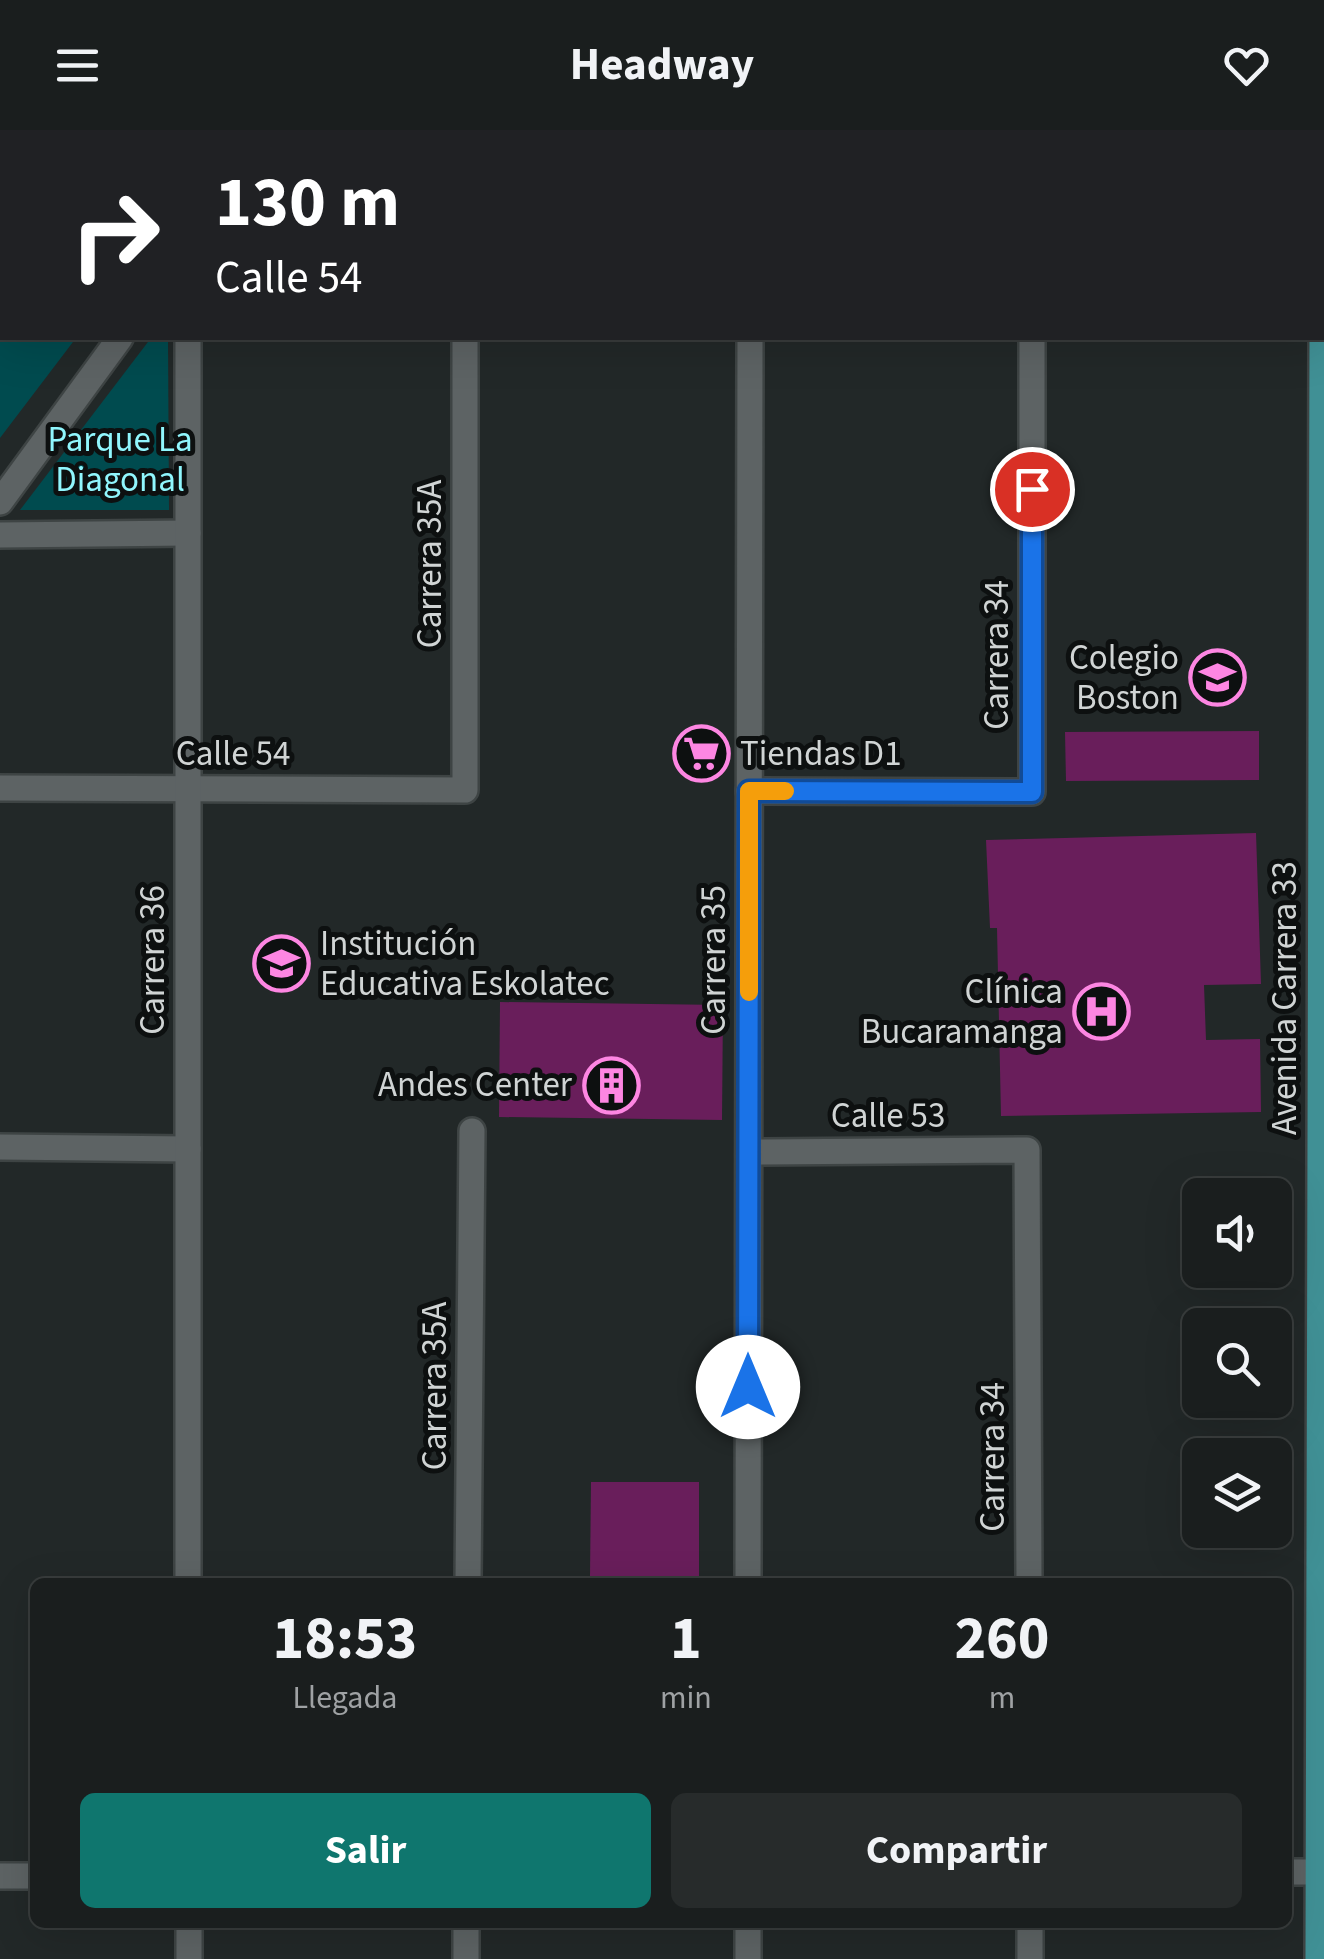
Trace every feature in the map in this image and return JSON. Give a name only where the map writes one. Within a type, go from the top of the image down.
[{"type":"main road","name":"Avenida Carrera 33","points":[[1318,1959],[1322,340]]},
{"type":"street","points":[[0,502],[119,340]]},
{"type":"street","name":"Carrera 36","points":[[188,340],[188,1578]]},
{"type":"street","name":"Carrera 35A","points":[[465,340],[465,790]]},
{"type":"street","name":"Carrera 35","points":[[748,1578],[750,340]]},
{"type":"street","name":"Carrera 34","points":[[749,791],[1032,792],[1032,340]]},
{"type":"street","points":[[0,535],[188,533]]},
{"type":"street","name":"Calle 54","points":[[0,788],[465,790]]},
{"type":"street","name":"Carrera 35A","points":[[468,1578],[472,1131]]},
{"type":"street","points":[[0,1146],[188,1149]]},
{"type":"street","name":"Carrera 34","points":[[1027,1150],[1029,1578]]},
{"type":"street","name":"Calle 53","points":[[749,1152],[1027,1150]]},
{"type":"street","points":[[1292,1872],[1321,1872]]},
{"type":"street","points":[[0,1876],[30,1876]]},
{"type":"street","points":[[189,1928],[190,1959]]},
{"type":"street","points":[[466,1928],[466,1959]]},
{"type":"street","points":[[748,1928],[748,1959]]},
{"type":"street","points":[[1030,1928],[1030,1959]]},
{"type":"green space","points":[[0,340],[74,340],[0,438]]},
{"type":"green space","name":"Parque La Diagonal","points":[[149,340],[168,340],[169,510],[20,510]]},
{"type":"building","points":[[1259,731],[1259,780],[1066,781],[1065,732]]},
{"type":"building","name":"Clínica Bucaramanga","points":[[1256,833],[1261,984],[1204,985],[1206,1040],[1260,1039],[1261,1112],[1001,1116],[997,928],[990,928],[986,840]]},
{"type":"building","name":"Andes Center","points":[[500,1002],[723,1005],[722,1120],[499,1117]]},
{"type":"building","points":[[591,1482],[699,1482],[699,1577],[590,1577]]},
{"type":"slow traffic","points":[[749,992],[749,791],[785,791]]},
{"type":"place","name":"Colegio Boston","points":[[1218,678]]},
{"type":"place","name":"Tiendas D1","points":[[701,754]]},
{"type":"place","name":"Institución Educativa Eskolatec","points":[[281,964]]},
{"type":"place","name":"Clínica Bucaramanga","points":[[1102,1012]]},
{"type":"place","name":"Andes Center","points":[[611,1085]]},
{"type":"route","points":[[748,1387],[749,791],[1032,792],[1032,489]]}]
